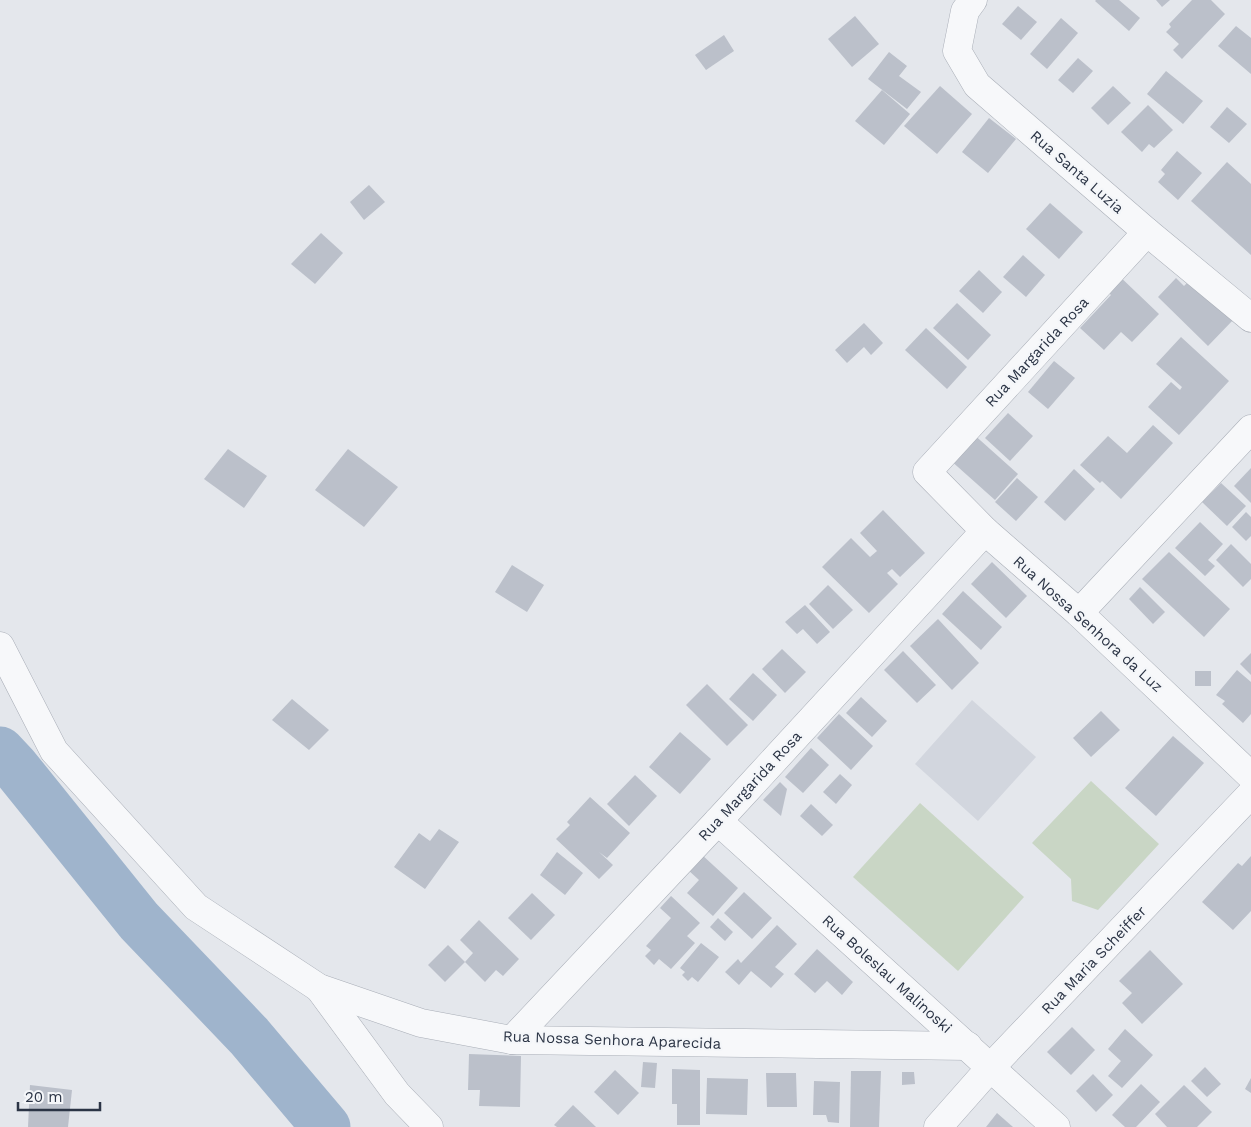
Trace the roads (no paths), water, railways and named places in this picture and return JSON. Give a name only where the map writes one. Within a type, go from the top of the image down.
[{"type":"street","name":"Rua Santa Luzia","points":[[973,0],[964,11],[957,51],[977,85],[1147,232],[1251,318]]},
{"type":"street","name":"Rua Margarida Rosa","points":[[927,472],[1147,232]]},
{"type":"street","points":[[1079,613],[1251,429]]},
{"type":"street","name":"Rua Nossa Senhora da Luz","points":[[927,472],[985,531],[1079,613],[1251,776]]},
{"type":"street","name":"Rua Margarida Rosa","points":[[512,1040],[718,821],[985,531]]},
{"type":"street","name":"Rua Nossa Senhora Aparecida","points":[[0,646],[54,751],[196,907],[319,988],[421,1023],[512,1040],[968,1046]]},
{"type":"street","name":"Rua Maria Scheiffer","points":[[938,1127],[991,1068],[1251,794]]},
{"type":"street","name":"Rua Boleslau Malinoski","points":[[718,821],[1056,1127]]},
{"type":"street","points":[[319,988],[397,1094],[429,1127]]},
{"type":"waterway","points":[[0,751],[139,921],[249,1036],[326,1127]]}]
